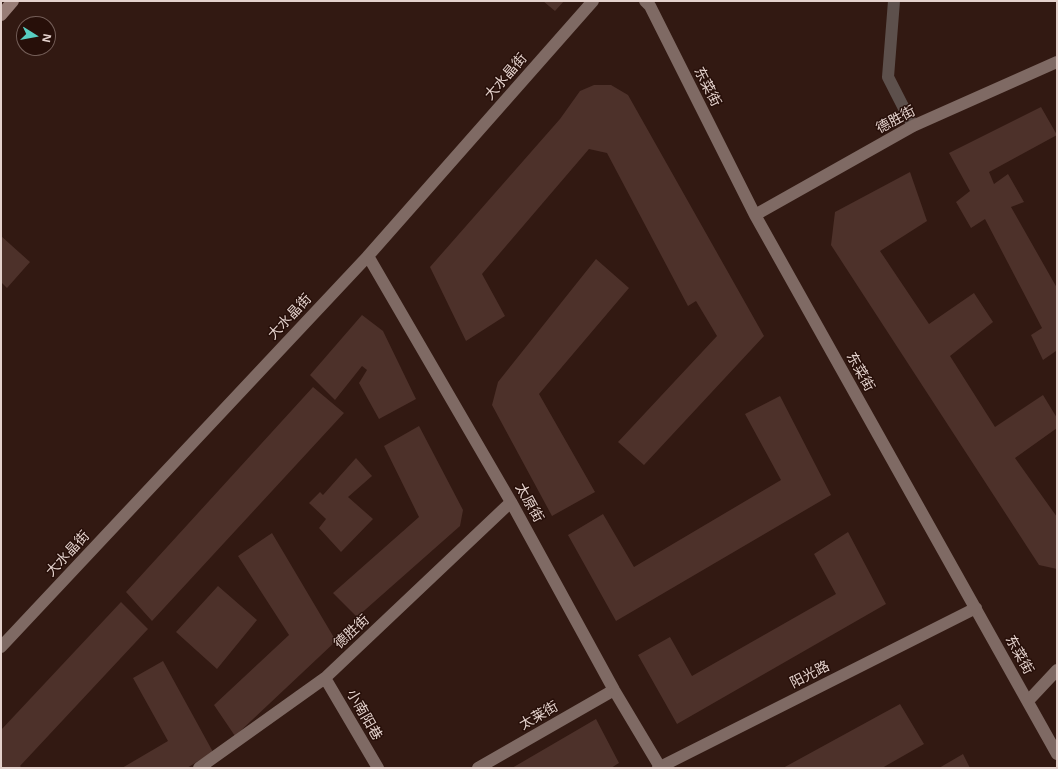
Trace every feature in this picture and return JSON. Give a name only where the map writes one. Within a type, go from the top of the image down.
[{"type":"main road","points":[[1,15],[13,1]]},
{"type":"street","name":"大水晶街","points":[[1,647],[368,256],[593,1]]},
{"type":"street","name":"东菜街","points":[[645,1],[653,13],[755,215],[1057,754]]},
{"type":"street","points":[[894,1],[888,77],[913,126]]},
{"type":"street","name":"德胜街","points":[[755,215],[913,126],[1057,62]]},
{"type":"street","name":"太原街","points":[[368,256],[511,502],[614,690],[659,767]]},
{"type":"street","name":"德胜街","points":[[200,768],[325,678],[511,502]]},
{"type":"street","name":"阳光路","points":[[659,767],[976,608]]},
{"type":"street","points":[[1028,701],[1057,670]]},
{"type":"street","name":"小南阳巷","points":[[325,678],[378,768]]},
{"type":"street","name":"太莱街","points":[[478,768],[614,690]]},
{"type":"building","points":[[543,1],[564,1],[555,11]]},
{"type":"building","points":[[594,85],[611,85],[628,95],[764,336],[644,465],[618,442],[717,336],[696,301],[688,306],[607,153],[589,149],[482,274],[505,316],[466,341],[430,267],[560,119],[580,91]]},
{"type":"building","points":[[1041,107],[1057,135],[989,172],[994,184],[1008,174],[1024,202],[1011,207],[1057,288],[1057,353],[1056,351],[1043,360],[1031,335],[1042,328],[985,219],[971,228],[956,202],[970,191],[949,153]]},
{"type":"building","points":[[910,172],[927,221],[880,251],[929,324],[974,293],[993,322],[950,356],[995,427],[1043,395],[1057,418],[1057,428],[1015,458],[1057,517],[1057,569],[1039,565],[831,245],[835,212]]},
{"type":"building","points":[[1,236],[30,262],[7,288],[1,282]]},
{"type":"building","points":[[596,259],[629,288],[539,394],[595,492],[552,516],[492,405],[498,382]]},
{"type":"building","points":[[362,315],[383,331],[416,399],[379,419],[359,383],[367,370],[362,366],[335,400],[310,375]]},
{"type":"building","points":[[313,387],[344,413],[152,621],[126,592]]},
{"type":"building","points":[[780,396],[831,495],[616,621],[568,535],[603,514],[634,567],[781,480],[745,414]]},
{"type":"building","points":[[419,426],[463,510],[460,526],[357,617],[333,593],[419,517],[384,446]]},
{"type":"building","points":[[356,458],[372,476],[348,497],[373,519],[341,552],[319,528],[326,519],[309,503],[320,492],[323,495]]},
{"type":"building","points":[[848,532],[886,604],[677,724],[638,655],[670,637],[692,676],[836,594],[814,554]]},
{"type":"building","points":[[272,533],[336,641],[235,736],[214,705],[289,635],[238,556]]},
{"type":"building","points":[[218,586],[257,620],[217,669],[176,632]]},
{"type":"building","points":[[121,602],[148,629],[20,766],[22,768],[1,768],[1,730]]},
{"type":"building","points":[[163,661],[213,752],[187,768],[122,768],[168,741],[133,678]]},
{"type":"building","points":[[900,704],[924,744],[882,768],[783,768]]},
{"type":"building","points":[[596,719],[619,763],[611,768],[512,768]]},
{"type":"building","points":[[963,754],[970,768],[939,768]]}]
